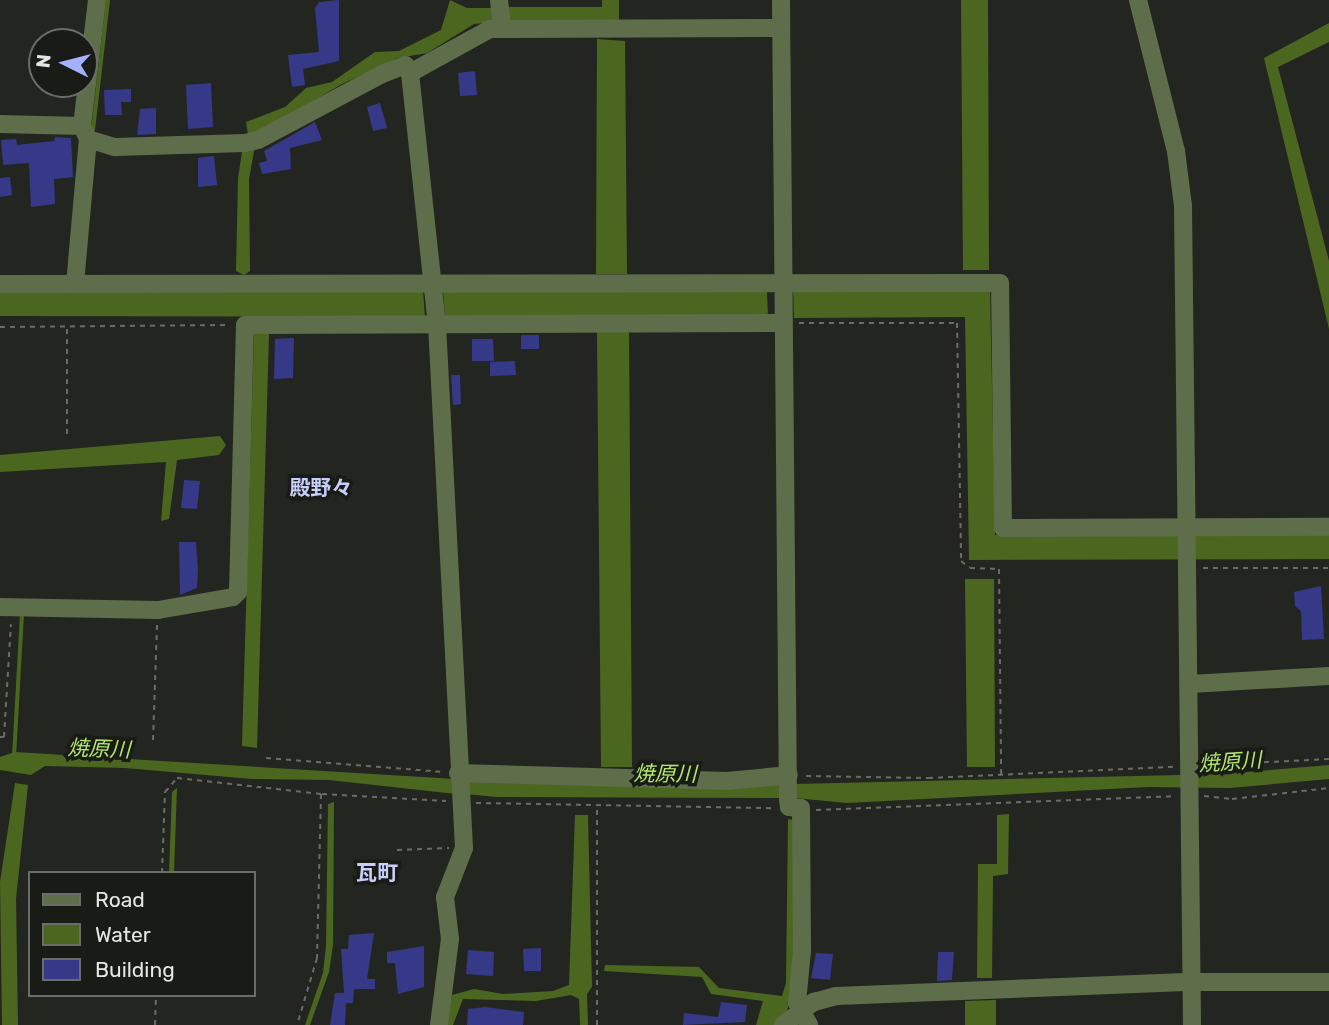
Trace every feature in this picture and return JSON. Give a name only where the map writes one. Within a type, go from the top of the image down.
[{"type":"street","points":[[82,284],[97,0]]},
{"type":"street","points":[[780,0],[791,794],[805,1018]]},
{"type":"street","points":[[1138,0],[1177,151],[1183,206],[1192,1025]]},
{"type":"street","points":[[410,73],[476,34],[500,15],[780,29]]},
{"type":"street","points":[[0,124],[184,148],[252,142],[382,74],[405,65],[410,73],[437,324],[458,773],[464,848],[446,897],[450,939],[439,1025]]},
{"type":"street","points":[[0,284],[1000,283],[1003,528],[1329,527]]},
{"type":"street","points":[[6,608],[158,610],[238,593],[255,325],[783,322]]},
{"type":"street","points":[[1190,684],[1329,676]]},
{"type":"street","points":[[458,773],[727,781],[791,794]]},
{"type":"street","points":[[783,1025],[805,1018],[836,996],[1192,982],[1329,982]]},
{"type":"path","points":[[783,322],[957,323],[961,561],[970,568],[999,569],[1001,775]]},
{"type":"path","points":[[0,327],[255,325]]},
{"type":"path","points":[[66,328],[67,437]]},
{"type":"path","points":[[1188,568],[1329,568]]},
{"type":"path","points":[[0,737],[4,737],[6,608]]},
{"type":"path","points":[[153,740],[158,610]]},
{"type":"path","points":[[266,758],[458,773]]},
{"type":"path","points":[[162,871],[165,792],[177,778],[321,794],[597,806],[791,794],[1001,775],[1329,759]]},
{"type":"path","points":[[791,794],[839,811],[1191,795],[1232,799],[1329,788]]},
{"type":"path","points":[[297,1025],[317,958],[321,794]]},
{"type":"path","points":[[597,806],[597,1025]]},
{"type":"path","points":[[397,850],[464,848]]},
{"type":"path","points":[[155,1025],[156,997]]},
{"type":"water","points":[[450,0],[467,8],[493,8],[495,22],[474,24],[427,53],[398,58],[342,84],[299,109],[255,146],[249,179],[250,271],[244,275],[236,271],[238,178],[242,152],[250,147],[246,122],[285,107],[306,88],[332,82],[375,52],[399,51],[441,30]]},
{"type":"water","points":[[602,0],[619,0],[619,22],[508,23],[508,7],[602,7]]},
{"type":"water","points":[[961,0],[988,0],[989,270],[963,270]]},
{"type":"water","points":[[1329,23],[1329,42],[1278,67],[1329,261],[1329,329],[1264,58]]},
{"type":"water","points":[[597,39],[625,41],[627,274],[596,274]]},
{"type":"water","points":[[793,289],[990,290],[995,535],[1329,535],[1329,559],[969,560],[965,317],[794,318]]},
{"type":"water","points":[[423,291],[425,317],[0,316],[0,292]]},
{"type":"water","points":[[443,291],[767,291],[768,318],[445,317]]},
{"type":"water","points":[[597,332],[629,332],[632,767],[601,767]]},
{"type":"water","points":[[254,334],[269,334],[257,748],[242,746]]},
{"type":"water","points":[[220,436],[226,445],[219,455],[177,460],[169,519],[161,521],[166,462],[0,472],[0,455]]},
{"type":"water","points":[[965,579],[994,579],[995,767],[967,767]]},
{"type":"water","points":[[15,752],[455,779],[456,794],[329,780],[252,779],[125,768],[45,766],[31,775],[0,770],[0,757]]},
{"type":"water","points":[[1329,765],[1329,779],[1230,788],[1148,787],[847,803],[795,798],[796,784],[1224,774]]},
{"type":"water","points":[[465,779],[781,783],[782,798],[496,797],[466,794]]},
{"type":"water","points":[[15,783],[28,785],[16,899],[18,1025],[2,1025],[0,882]]},
{"type":"water","points":[[177,788],[174,871],[169,871],[172,792]]},
{"type":"water","points":[[334,802],[333,945],[329,972],[310,1025],[305,1025],[323,973],[326,946],[328,804]]},
{"type":"water","points":[[1009,814],[1008,874],[993,876],[992,978],[977,978],[978,864],[997,864],[997,815]]},
{"type":"water","points":[[575,815],[588,815],[592,987],[587,994],[588,1025],[580,1025],[579,999],[571,995],[536,1001],[463,999],[453,1025],[445,1025],[452,995],[474,989],[503,994],[553,991],[569,985]]},
{"type":"water","points":[[788,819],[794,820],[794,984],[787,1011],[776,1025],[756,1025],[763,1001],[711,994],[702,977],[604,971],[605,965],[699,967],[719,988],[782,996],[786,983]]},
{"type":"water","points":[[996,1000],[996,1025],[965,1025],[965,1001]]},
{"type":"building","points":[[339,0],[339,61],[303,69],[305,85],[292,87],[288,55],[319,52],[315,8],[319,2]]},
{"type":"building","points":[[475,71],[477,95],[460,96],[458,73]]},
{"type":"building","points":[[211,83],[213,127],[188,129],[186,85]]},
{"type":"building","points":[[131,89],[131,102],[121,102],[122,115],[105,115],[104,90]]},
{"type":"building","points":[[380,103],[387,128],[373,131],[367,107]]},
{"type":"building","points":[[156,108],[156,134],[137,135],[140,109]]},
{"type":"building","points":[[315,122],[322,140],[290,148],[291,169],[262,174],[259,163],[267,161],[264,151]]},
{"type":"building","points":[[55,137],[71,138],[73,177],[54,179],[55,204],[31,207],[29,163],[3,165],[1,140],[16,139],[17,145],[54,141]]},
{"type":"building","points":[[214,156],[217,185],[198,187],[198,158]]},
{"type":"building","points":[[10,177],[12,195],[0,197],[0,178]]},
{"type":"building","points":[[521,335],[539,335],[539,349],[521,349]]},
{"type":"building","points":[[294,338],[293,378],[274,379],[275,339]]},
{"type":"building","points":[[472,339],[493,339],[494,361],[472,361]]},
{"type":"building","points":[[515,361],[516,375],[490,376],[490,362]]},
{"type":"building","points":[[451,375],[460,375],[461,404],[453,405]]},
{"type":"building","points":[[184,480],[200,481],[197,509],[181,508]]},
{"type":"building","points":[[179,542],[196,542],[198,569],[197,588],[180,595]]},
{"type":"building","points":[[1321,586],[1324,639],[1302,640],[1301,611],[1295,606],[1294,592]]},
{"type":"building","points":[[374,933],[367,979],[375,979],[375,989],[354,989],[353,1003],[346,1003],[345,1025],[330,1025],[335,993],[344,993],[341,949],[348,949],[349,935]]},
{"type":"building","points":[[424,946],[424,987],[398,994],[395,963],[387,963],[387,952]]},
{"type":"building","points":[[541,948],[541,971],[524,971],[523,949]]},
{"type":"building","points":[[468,950],[494,952],[493,976],[466,974]]},
{"type":"building","points":[[938,952],[954,952],[952,980],[937,981]]},
{"type":"building","points":[[816,953],[833,954],[830,980],[811,978]]},
{"type":"building","points":[[721,1002],[747,1005],[745,1022],[683,1025],[684,1013],[718,1017]]},
{"type":"building","points":[[485,1007],[524,1012],[523,1025],[467,1025],[468,1009]]},
{"type":"waterway","points":[[93,130],[108,0]]},
{"type":"waterway","points":[[14,757],[22,616]]},
{"type":"district","name":"殿野々","points":[[321,488]]},
{"type":"district","name":"瓦町","points":[[377,873]]},
{"type":"water label","name":"焼原川","points":[[99,749]]},
{"type":"water label","name":"焼原川","points":[[1230,762]]},
{"type":"water label","name":"焼原川","points":[[665,774]]}]
